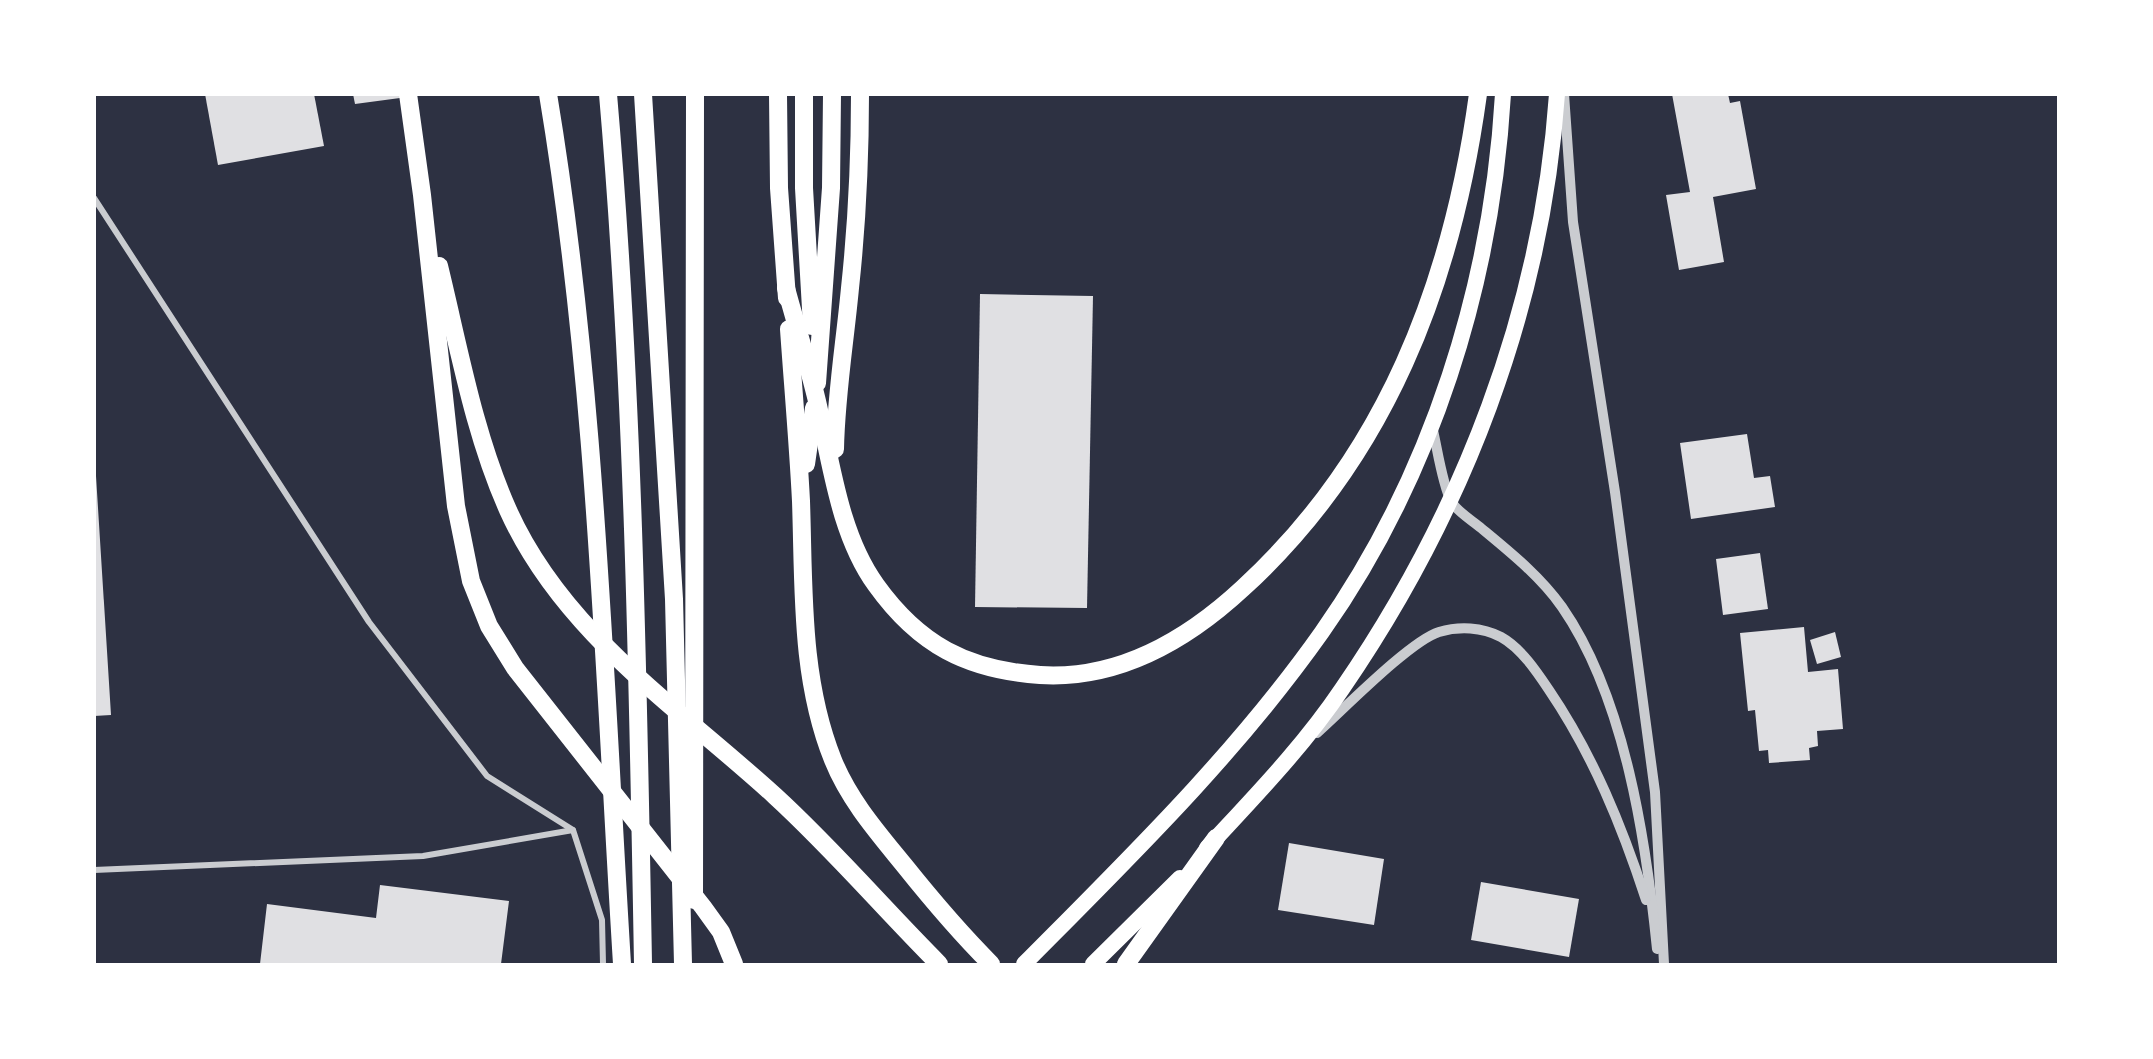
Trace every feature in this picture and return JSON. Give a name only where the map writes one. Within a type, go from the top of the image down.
[{"type":"highway","points":[[408,94],[422,195],[456,506],[471,581],[489,626],[515,668],[703,907],[721,932],[734,964]]},
{"type":"highway","points":[[548,94],[560,168],[583,354],[622,964]]},
{"type":"highway","points":[[608,94],[624,330],[633,564],[643,964]]},
{"type":"highway","points":[[643,94],[674,599],[683,964]]},
{"type":"highway","points":[[694,964],[695,94]]},
{"type":"highway","points":[[778,94],[779,188],[801,501],[802,600],[808,655],[818,708],[833,760],[855,802],[957,931],[991,964]]},
{"type":"highway","points":[[804,94],[804,188],[816,396]]},
{"type":"highway","points":[[801,501],[816,396],[831,188],[832,94]]},
{"type":"highway","points":[[835,477],[837,392],[860,188],[860,94]]},
{"type":"highway","points":[[786,288],[816,396],[843,513],[873,581],[893,608],[919,634],[951,654],[987,668],[1062,676],[1103,671],[1142,658],[1182,636],[1224,606],[1275,558],[1319,508],[1358,453],[1391,393],[1418,334],[1441,271],[1460,200],[1478,94]]},
{"type":"highway","points":[[1024,964],[1156,830],[1219,760],[1323,631],[1399,502],[1432,426],[1478,277],[1493,203],[1503,94]]},
{"type":"highway","points":[[1093,964],[1166,893],[1291,756],[1342,690],[1380,631],[1451,502],[1498,383],[1523,299],[1540,224],[1553,146],[1557,94]]},
{"type":"highway","points":[[422,195],[474,410],[490,465],[508,511],[532,555],[561,597],[613,656],[790,810],[934,960]]},
{"type":"highway","points":[[816,396],[850,290]]},
{"type":"highway","points":[[1125,964],[1216,838]]},
{"type":"street","points":[[1564,94],[1574,222],[1615,492],[1653,780],[1664,964]]},
{"type":"street","points":[[94,198],[369,622],[487,776],[573,830],[602,920],[603,964]]},
{"type":"street","points":[[1432,426],[1451,502],[1530,570],[1561,606],[1586,645],[1604,685],[1619,734],[1638,819],[1659,964]]},
{"type":"street","points":[[1291,756],[1417,645],[1437,633],[1461,627],[1483,630],[1502,637],[1522,654],[1541,678],[1570,720],[1598,774],[1634,862],[1656,938]]},
{"type":"street","points":[[94,870],[423,856],[573,830]]},
{"type":"building","points":[[205,94],[314,94],[324,146],[218,165]]},
{"type":"building","points":[[353,94],[415,94],[415,96],[355,104]]},
{"type":"building","points":[[1672,94],[1728,94],[1730,103],[1740,101],[1756,189],[1713,197],[1724,262],[1679,270],[1666,195],[1690,192]]},
{"type":"building","points":[[980,294],[1093,296],[1087,608],[975,607]]},
{"type":"building","points":[[1747,434],[1754,478],[1770,476],[1775,507],[1691,519],[1680,443]]},
{"type":"building","points":[[94,444],[111,715],[94,716]]},
{"type":"building","points":[[1760,553],[1768,609],[1723,615],[1716,559]]},
{"type":"building","points":[[1804,627],[1808,672],[1838,669],[1843,729],[1817,731],[1818,746],[1809,748],[1810,760],[1769,763],[1768,750],[1759,751],[1755,710],[1748,711],[1740,633]]},
{"type":"building","points":[[1835,632],[1841,657],[1817,664],[1810,640]]},
{"type":"building","points":[[1289,843],[1384,859],[1374,925],[1278,910]]},
{"type":"building","points":[[1481,882],[1579,899],[1569,957],[1471,940]]},
{"type":"building","points":[[380,885],[509,901],[501,964],[260,964],[267,904],[376,918]]}]
